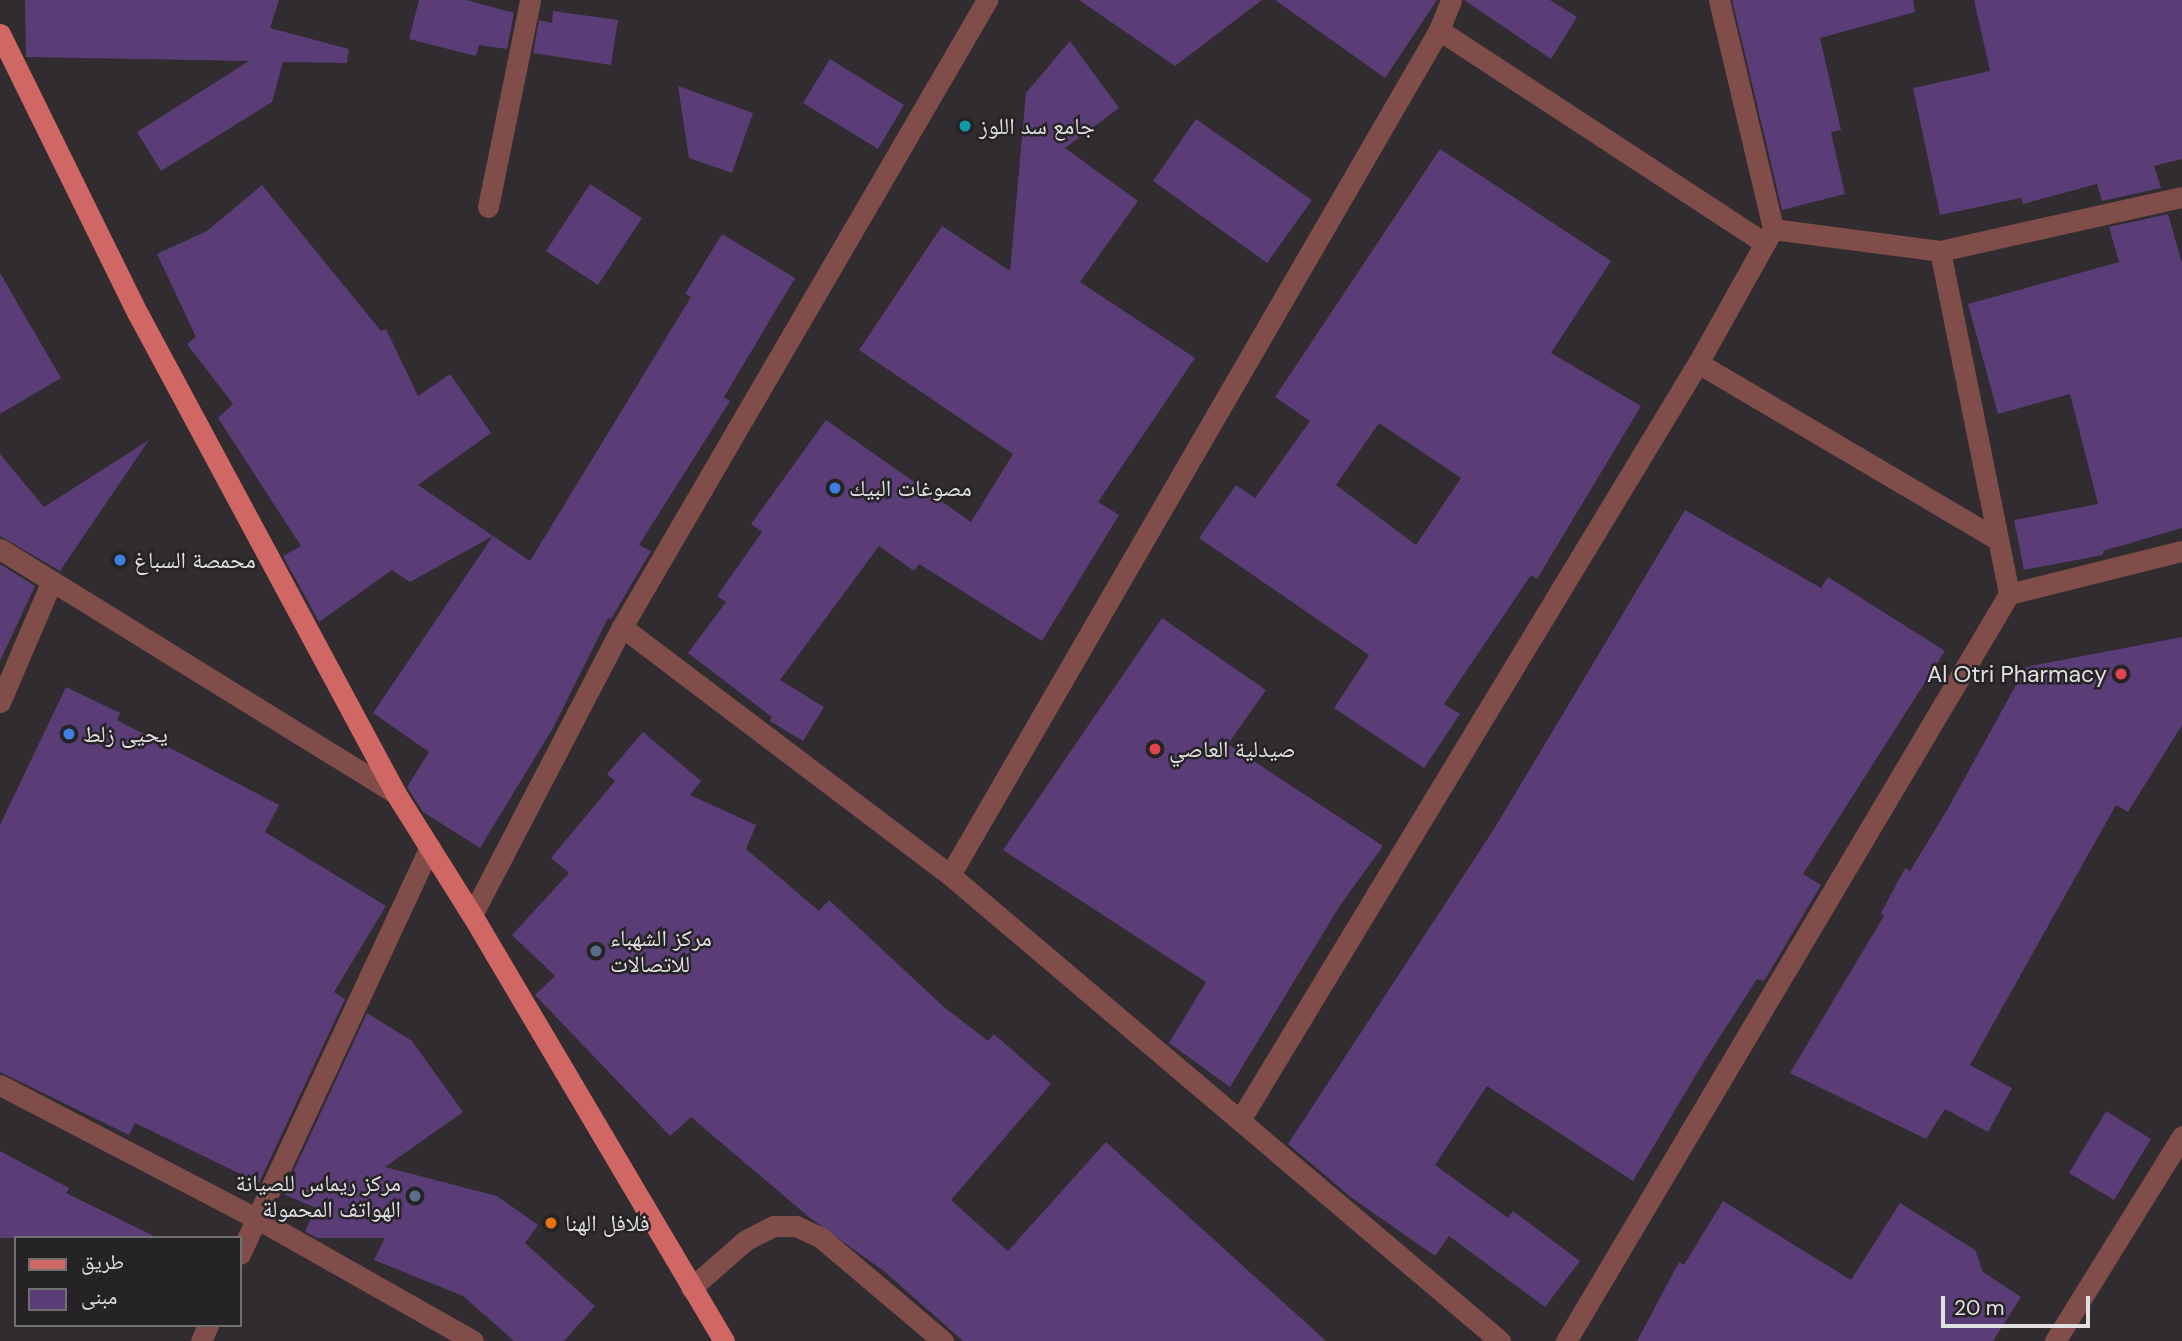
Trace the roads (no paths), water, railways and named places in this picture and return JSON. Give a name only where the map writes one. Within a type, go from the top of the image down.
[{"type":"main road","points":[[0,34],[138,314],[396,793],[472,915],[724,1341]]},
{"type":"street","points":[[488,207],[530,0]]},
{"type":"street","points":[[472,915],[622,627],[987,0]]},
{"type":"street","points":[[950,875],[1438,30],[1451,0]]},
{"type":"street","points":[[1240,1120],[1698,363],[1769,236],[1718,0]]},
{"type":"street","points":[[1438,30],[1769,236],[1940,251],[2182,197]]},
{"type":"street","points":[[1566,1341],[2009,594],[1940,251]]},
{"type":"street","points":[[1698,363],[1997,538]]},
{"type":"street","points":[[0,549],[51,583],[396,793]]},
{"type":"street","points":[[2009,594],[2182,551]]},
{"type":"street","points":[[0,702],[51,583]]},
{"type":"street","points":[[622,627],[950,875],[1500,1341]]},
{"type":"street","points":[[242,1250],[430,847]]},
{"type":"street","points":[[0,1085],[256,1218],[473,1341]]},
{"type":"street","points":[[2055,1341],[2182,1136]]},
{"type":"street","points":[[691,1288],[746,1240],[774,1226],[796,1226],[820,1237],[943,1341]]},
{"type":"place","name":"جامع سد اللوز","points":[[965,126]]},
{"type":"place","name":"مصوغات البيك","points":[[835,488]]},
{"type":"place","name":"محمصة السباغ","points":[[120,560]]},
{"type":"place","name":"Al Otri Pharmacy","points":[[2121,674]]},
{"type":"place","name":"يحيى زلط","points":[[69,734]]},
{"type":"place","name":"صيدلية العاصي","points":[[1155,749]]},
{"type":"place","name":"مركز الشهباء للاتصالات","points":[[596,951]]},
{"type":"place","name":"مركز ريماس للصيانة الهواتف المحمولة","points":[[415,1196]]},
{"type":"place","name":"فلافل الهنا","points":[[551,1223]]}]
